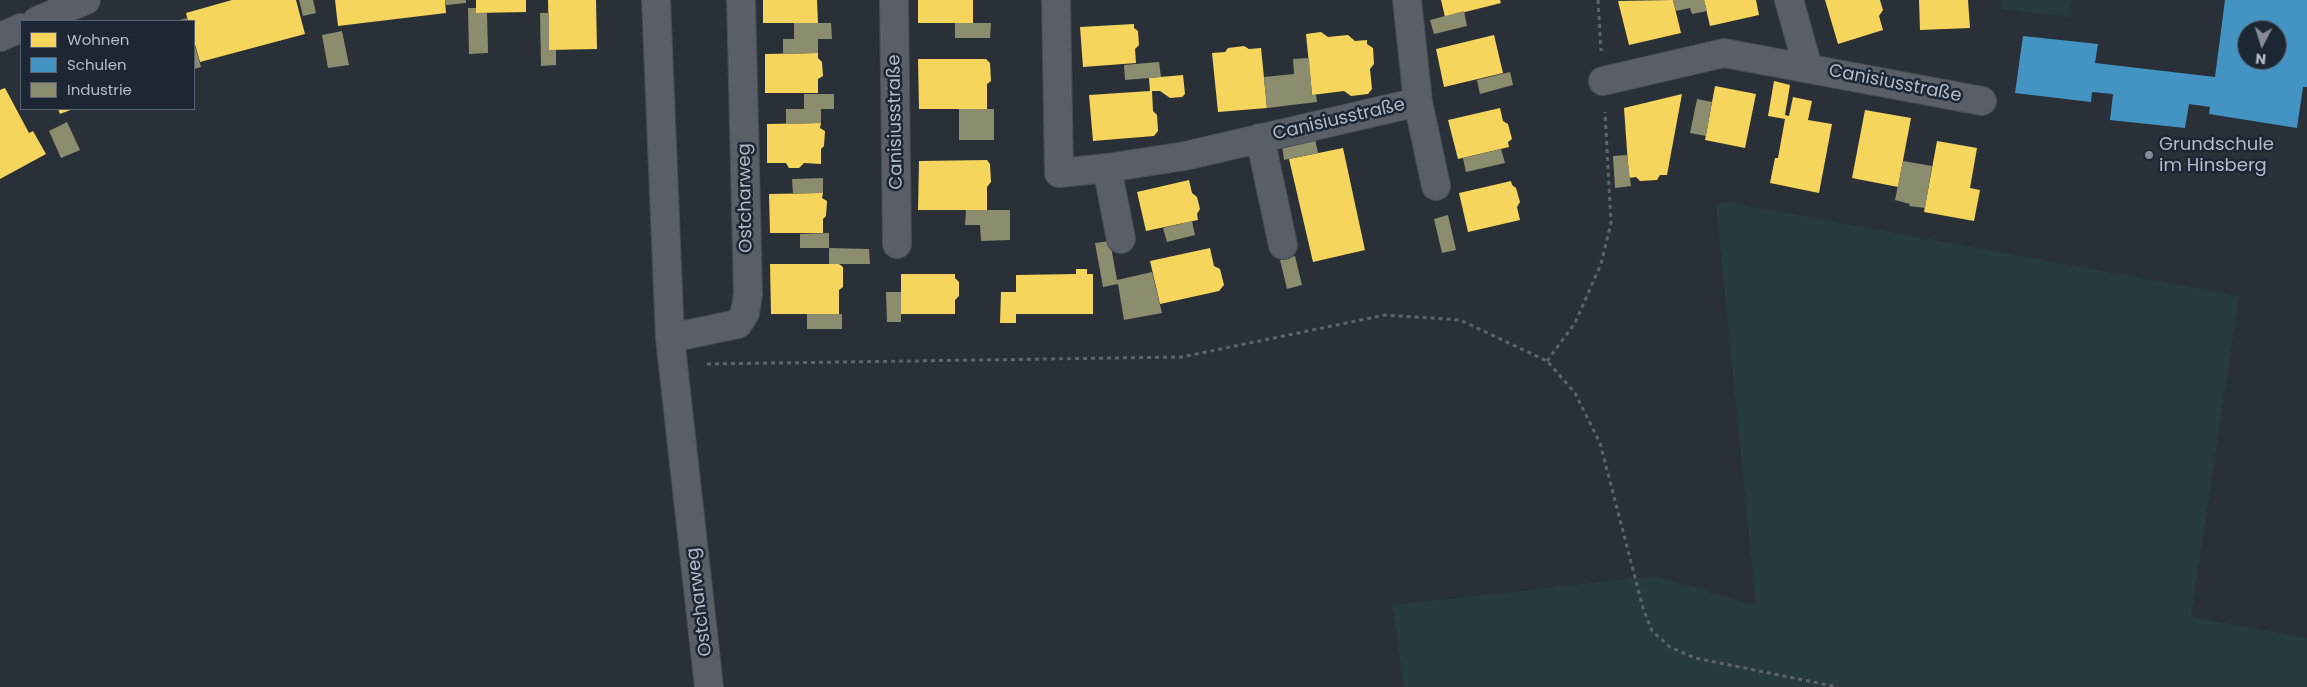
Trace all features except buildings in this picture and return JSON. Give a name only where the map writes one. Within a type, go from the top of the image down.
[{"type":"street","points":[[39,20],[86,0]]},
{"type":"street","name":"Ostcharweg","points":[[656,0],[672,365],[710,687]]},
{"type":"street","name":"Ostcharweg","points":[[670,338],[738,324],[745,313],[748,294],[741,0]]},
{"type":"street","name":"Canisiusstraße","points":[[894,0],[898,244]]},
{"type":"street","name":"Canisiusstraße","points":[[1056,0],[1059,173],[1186,156],[1418,102]]},
{"type":"street","name":"Canisiusstraße","points":[[1407,0],[1418,102],[1436,186]]},
{"type":"street","name":"Canisiusstraße","points":[[1789,0],[1808,68]]},
{"type":"street","points":[[0,37],[20,28]]},
{"type":"street","name":"Canisiusstraße","points":[[1603,81],[1724,53],[1982,101]]},
{"type":"street","name":"Canisiusstraße","points":[[1260,138],[1282,245]]},
{"type":"street","points":[[1107,168],[1121,239]]},
{"type":"path","points":[[1547,361],[1575,322],[1601,264],[1611,223],[1598,0]]},
{"type":"path","points":[[672,365],[1182,356],[1385,315],[1460,320],[1547,361],[1575,393],[1600,443],[1643,608],[1652,631],[1670,647],[1694,658],[1838,687]]},
{"type":"green space","points":[[2001,0],[2072,0],[2070,17],[2000,9]]},
{"type":"green space","points":[[1727,202],[2239,296],[2191,617],[2307,638],[2307,687],[1404,687],[1392,605],[1656,576],[1756,606],[1716,204]]},
{"type":"place","name":"Grundschule im Hinsberg","points":[[2149,155]]}]
